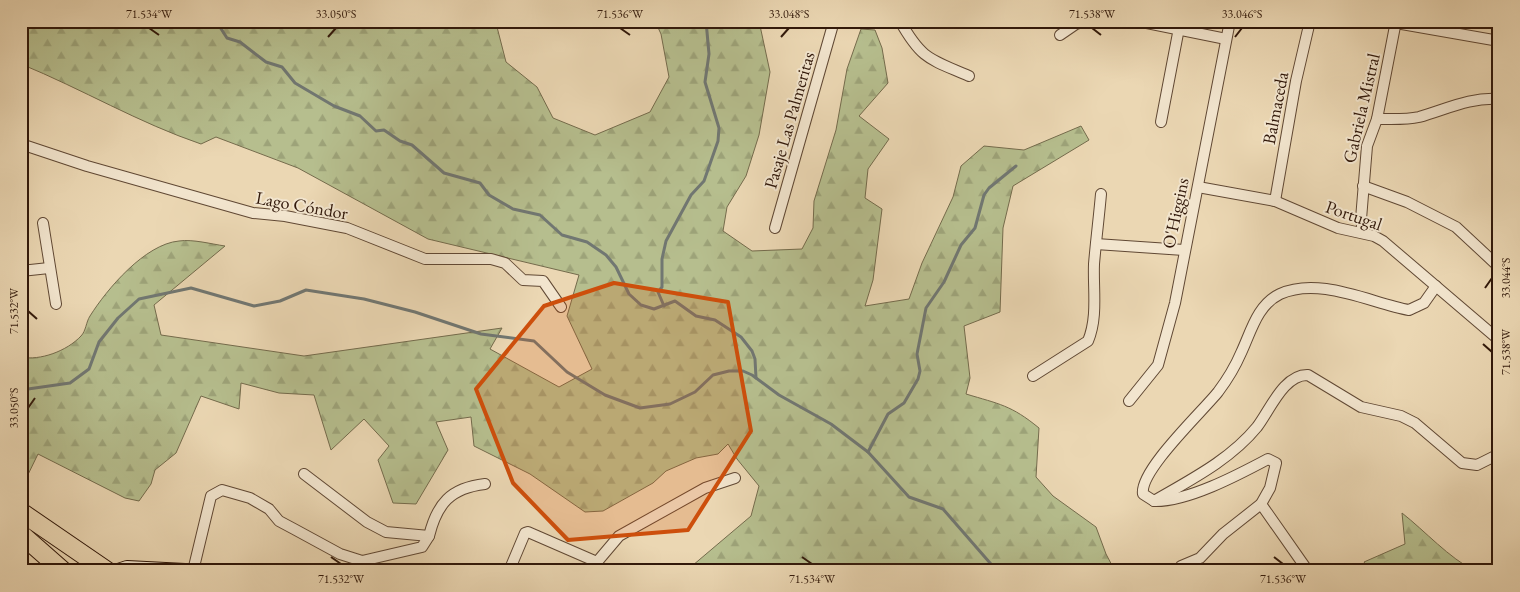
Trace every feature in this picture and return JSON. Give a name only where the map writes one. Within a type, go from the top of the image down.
[{"type":"highway","points":[[21,512],[107,571]]},
{"type":"highway","points":[[21,534],[63,571]]},
{"type":"highway","points":[[21,549],[46,571]]},
{"type":"street","name":"Pasaje Las Palmeritas","points":[[775,228],[834,21]]},
{"type":"street","points":[[900,21],[918,50],[928,58],[969,76]]},
{"type":"street","points":[[1060,35],[1076,24],[1086,21]]},
{"type":"street","points":[[1137,21],[1180,28],[1226,39]]},
{"type":"street","name":"O'Higgins","points":[[1129,401],[1146,382],[1161,357],[1175,303],[1230,21]]},
{"type":"street","name":"Balmaceda","points":[[1275,201],[1296,81],[1310,21]]},
{"type":"street","points":[[1396,22],[1499,41]]},
{"type":"street","name":"Gabriela Mistral","points":[[1363,233],[1361,219],[1367,146],[1376,119],[1396,22]]},
{"type":"street","points":[[1161,122],[1180,28]]},
{"type":"street","points":[[1376,119],[1418,117],[1464,101],[1483,98],[1499,99]]},
{"type":"street","name":"Lago Cóndor","points":[[21,144],[87,166],[253,213],[285,216],[347,228],[425,258],[491,259],[505,263],[523,280],[543,281],[561,307]]},
{"type":"street","points":[[1363,186],[1407,202],[1456,226],[1499,267]]},
{"type":"street","name":"Portugal","points":[[1198,187],[1275,201],[1338,228],[1363,233],[1383,241],[1499,340]]},
{"type":"street","points":[[1033,376],[1088,341],[1095,309],[1096,244],[1101,194]]},
{"type":"street","points":[[43,223],[56,304]]},
{"type":"street","points":[[1096,244],[1184,250]]},
{"type":"street","points":[[21,271],[50,268]]},
{"type":"street","points":[[1181,566],[1200,558],[1223,534],[1261,504],[1276,466],[1272,460],[1268,459],[1222,482],[1168,501],[1154,501],[1143,494],[1142,488],[1147,475],[1226,380],[1241,353],[1254,322],[1269,302],[1280,294],[1293,290],[1321,289],[1340,291],[1409,310],[1424,303],[1436,286]]},
{"type":"street","points":[[1154,501],[1234,452],[1260,423],[1291,380],[1299,374],[1308,375],[1361,407],[1401,416],[1415,423],[1462,464],[1477,465],[1499,454]]},
{"type":"street","points":[[304,474],[367,522],[386,532],[429,536]]},
{"type":"street","points":[[509,571],[524,536],[528,532],[596,566],[619,536],[705,488],[735,478]]},
{"type":"street","points":[[193,571],[211,496],[222,490],[250,498],[269,509],[279,521],[340,554],[362,561],[422,547],[429,536],[434,516],[449,495],[476,485],[485,484]]},
{"type":"street","points":[[1261,504],[1308,571]]},
{"type":"street","points":[[118,571],[127,568],[185,571]]},
{"type":"highlighted area","points":[[614,283],[728,302],[751,431],[688,530],[568,540],[513,483],[476,389],[544,306]]},
{"type":"green space","points":[[21,21],[493,21],[497,27],[506,62],[537,87],[553,118],[595,135],[650,112],[669,77],[661,34],[655,21],[759,21],[770,72],[759,135],[746,176],[727,207],[723,231],[752,251],[802,249],[813,228],[814,201],[836,130],[847,69],[861,29],[875,30],[882,48],[888,83],[859,116],[889,139],[868,169],[865,198],[882,209],[873,280],[865,306],[909,299],[922,263],[953,197],[961,166],[984,146],[1024,150],[1081,126],[1089,140],[1013,186],[1003,228],[1000,312],[964,326],[970,378],[966,394],[1012,410],[1039,428],[1036,477],[1053,496],[1096,527],[1106,554],[1115,571],[820,571],[809,567],[802,571],[686,571],[751,516],[759,486],[737,459],[728,444],[718,454],[696,458],[666,471],[653,483],[603,511],[585,512],[530,474],[474,446],[471,417],[436,422],[448,450],[416,504],[393,503],[378,460],[389,446],[364,419],[331,450],[314,395],[279,393],[241,383],[239,409],[201,396],[176,453],[155,470],[151,484],[139,501],[125,498],[38,454],[21,489],[21,357],[36,358],[53,354],[75,341],[83,334],[89,318],[97,305],[128,269],[153,250],[179,241],[196,241],[225,246],[154,305],[161,335],[304,356],[502,328],[490,349],[559,387],[592,369],[567,316],[579,275],[428,239],[298,168],[216,137],[201,144],[133,116],[21,64]]},
{"type":"green space","points":[[1402,513],[1447,552],[1475,571],[1370,571],[1364,562],[1405,544]]},
{"type":"waterway","points":[[216,21],[227,38],[240,42],[266,62],[282,67],[295,83],[334,106],[360,116],[376,131],[384,130],[400,141],[412,145],[444,173],[480,183],[489,195],[513,209],[540,215],[562,235],[587,242],[606,255],[616,267],[629,294],[641,305],[654,309],[675,301],[696,316],[715,320],[741,337],[752,351],[755,359],[756,378]]},
{"type":"waterway","points":[[664,306],[658,292],[662,287],[662,259],[666,241],[691,195],[704,181],[718,141],[719,128],[705,82],[709,54],[706,21]]},
{"type":"waterway","points":[[868,452],[888,414],[904,403],[918,379],[920,371],[917,354],[926,308],[944,282],[961,245],[975,228],[984,195],[989,188],[1016,166]]},
{"type":"waterway","points":[[21,390],[70,383],[89,369],[99,342],[118,318],[139,299],[191,288],[254,306],[280,301],[306,290],[364,299],[415,312],[481,334],[534,341],[567,372],[605,395],[640,408],[670,404],[695,392],[713,375],[729,371],[743,371],[752,375],[779,395],[831,424],[868,452],[909,497],[943,509],[997,571]]}]
